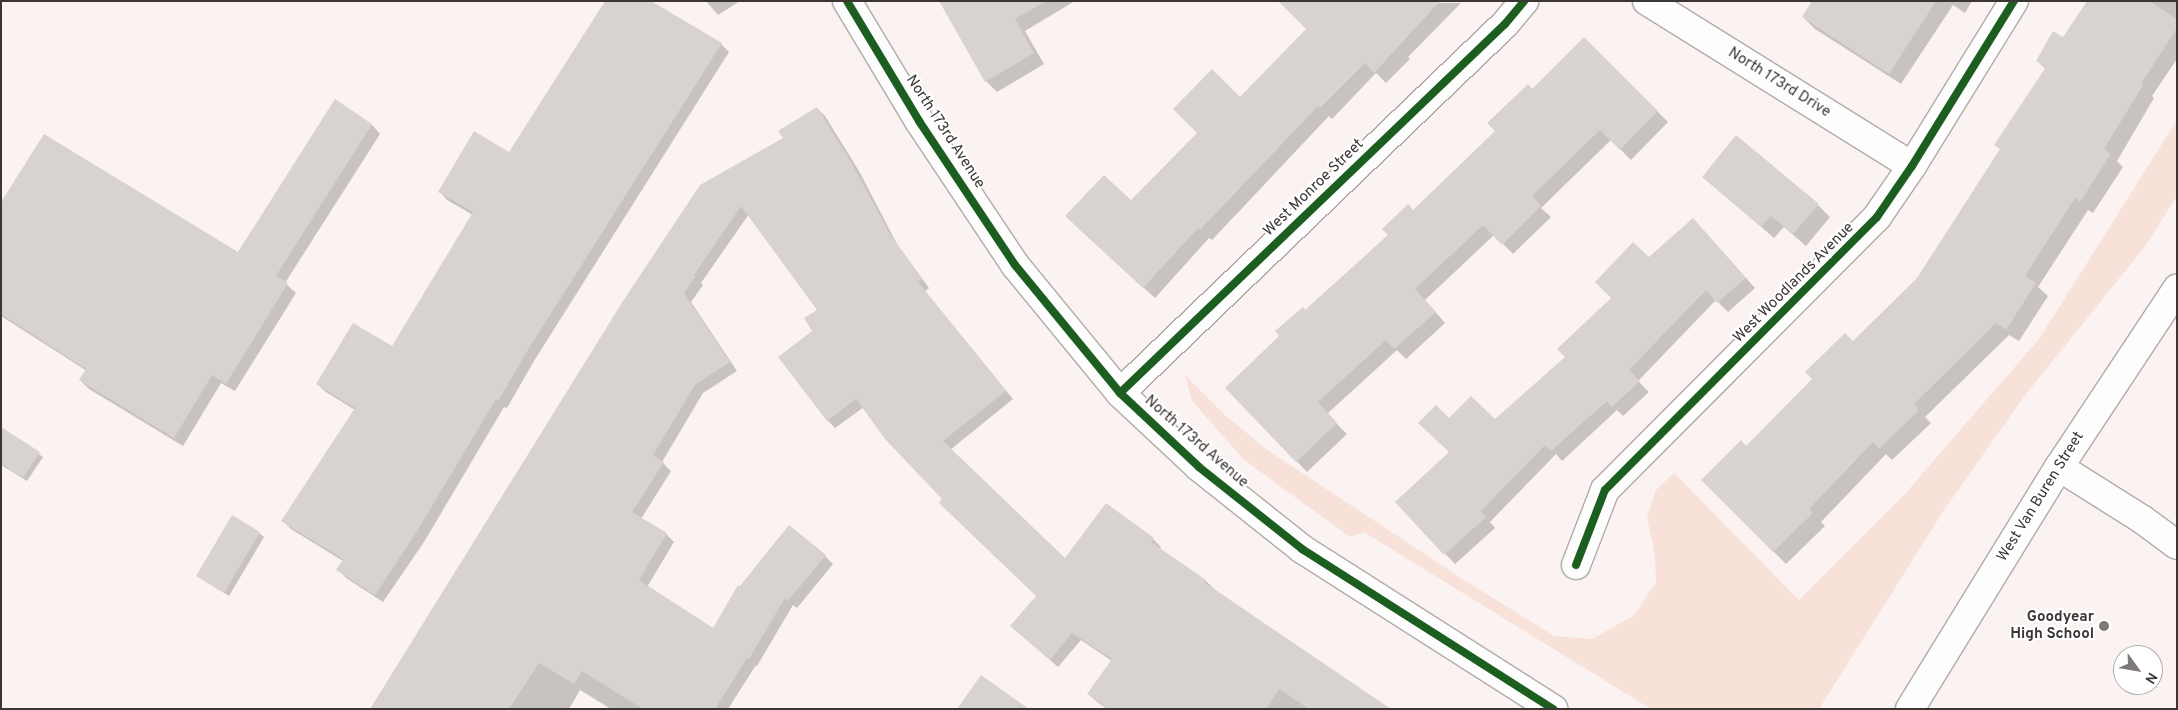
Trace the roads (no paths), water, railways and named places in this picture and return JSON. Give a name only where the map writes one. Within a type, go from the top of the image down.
[{"type":"street","name":"North 173rd Avenue","points":[[847,1],[919,121],[1015,265],[1120,393],[1199,467],[1302,549],[1553,709]]},
{"type":"street","name":"West Monroe Street","points":[[1120,393],[1505,24],[1524,1]]},
{"type":"street","name":"North 173rd Drive","points":[[1647,1],[1912,166]]},
{"type":"street","name":"West Woodlands Avenue","points":[[1576,565],[1605,490],[1822,275],[1877,217],[1912,166],[2014,1]]},
{"type":"street","name":"West Van Buren Street","points":[[1910,709],[2059,467],[2177,289]]},
{"type":"street","points":[[2059,467],[2143,520],[2177,545]]},
{"type":"place","name":"Goodyear High School","points":[[2104,626]]}]
